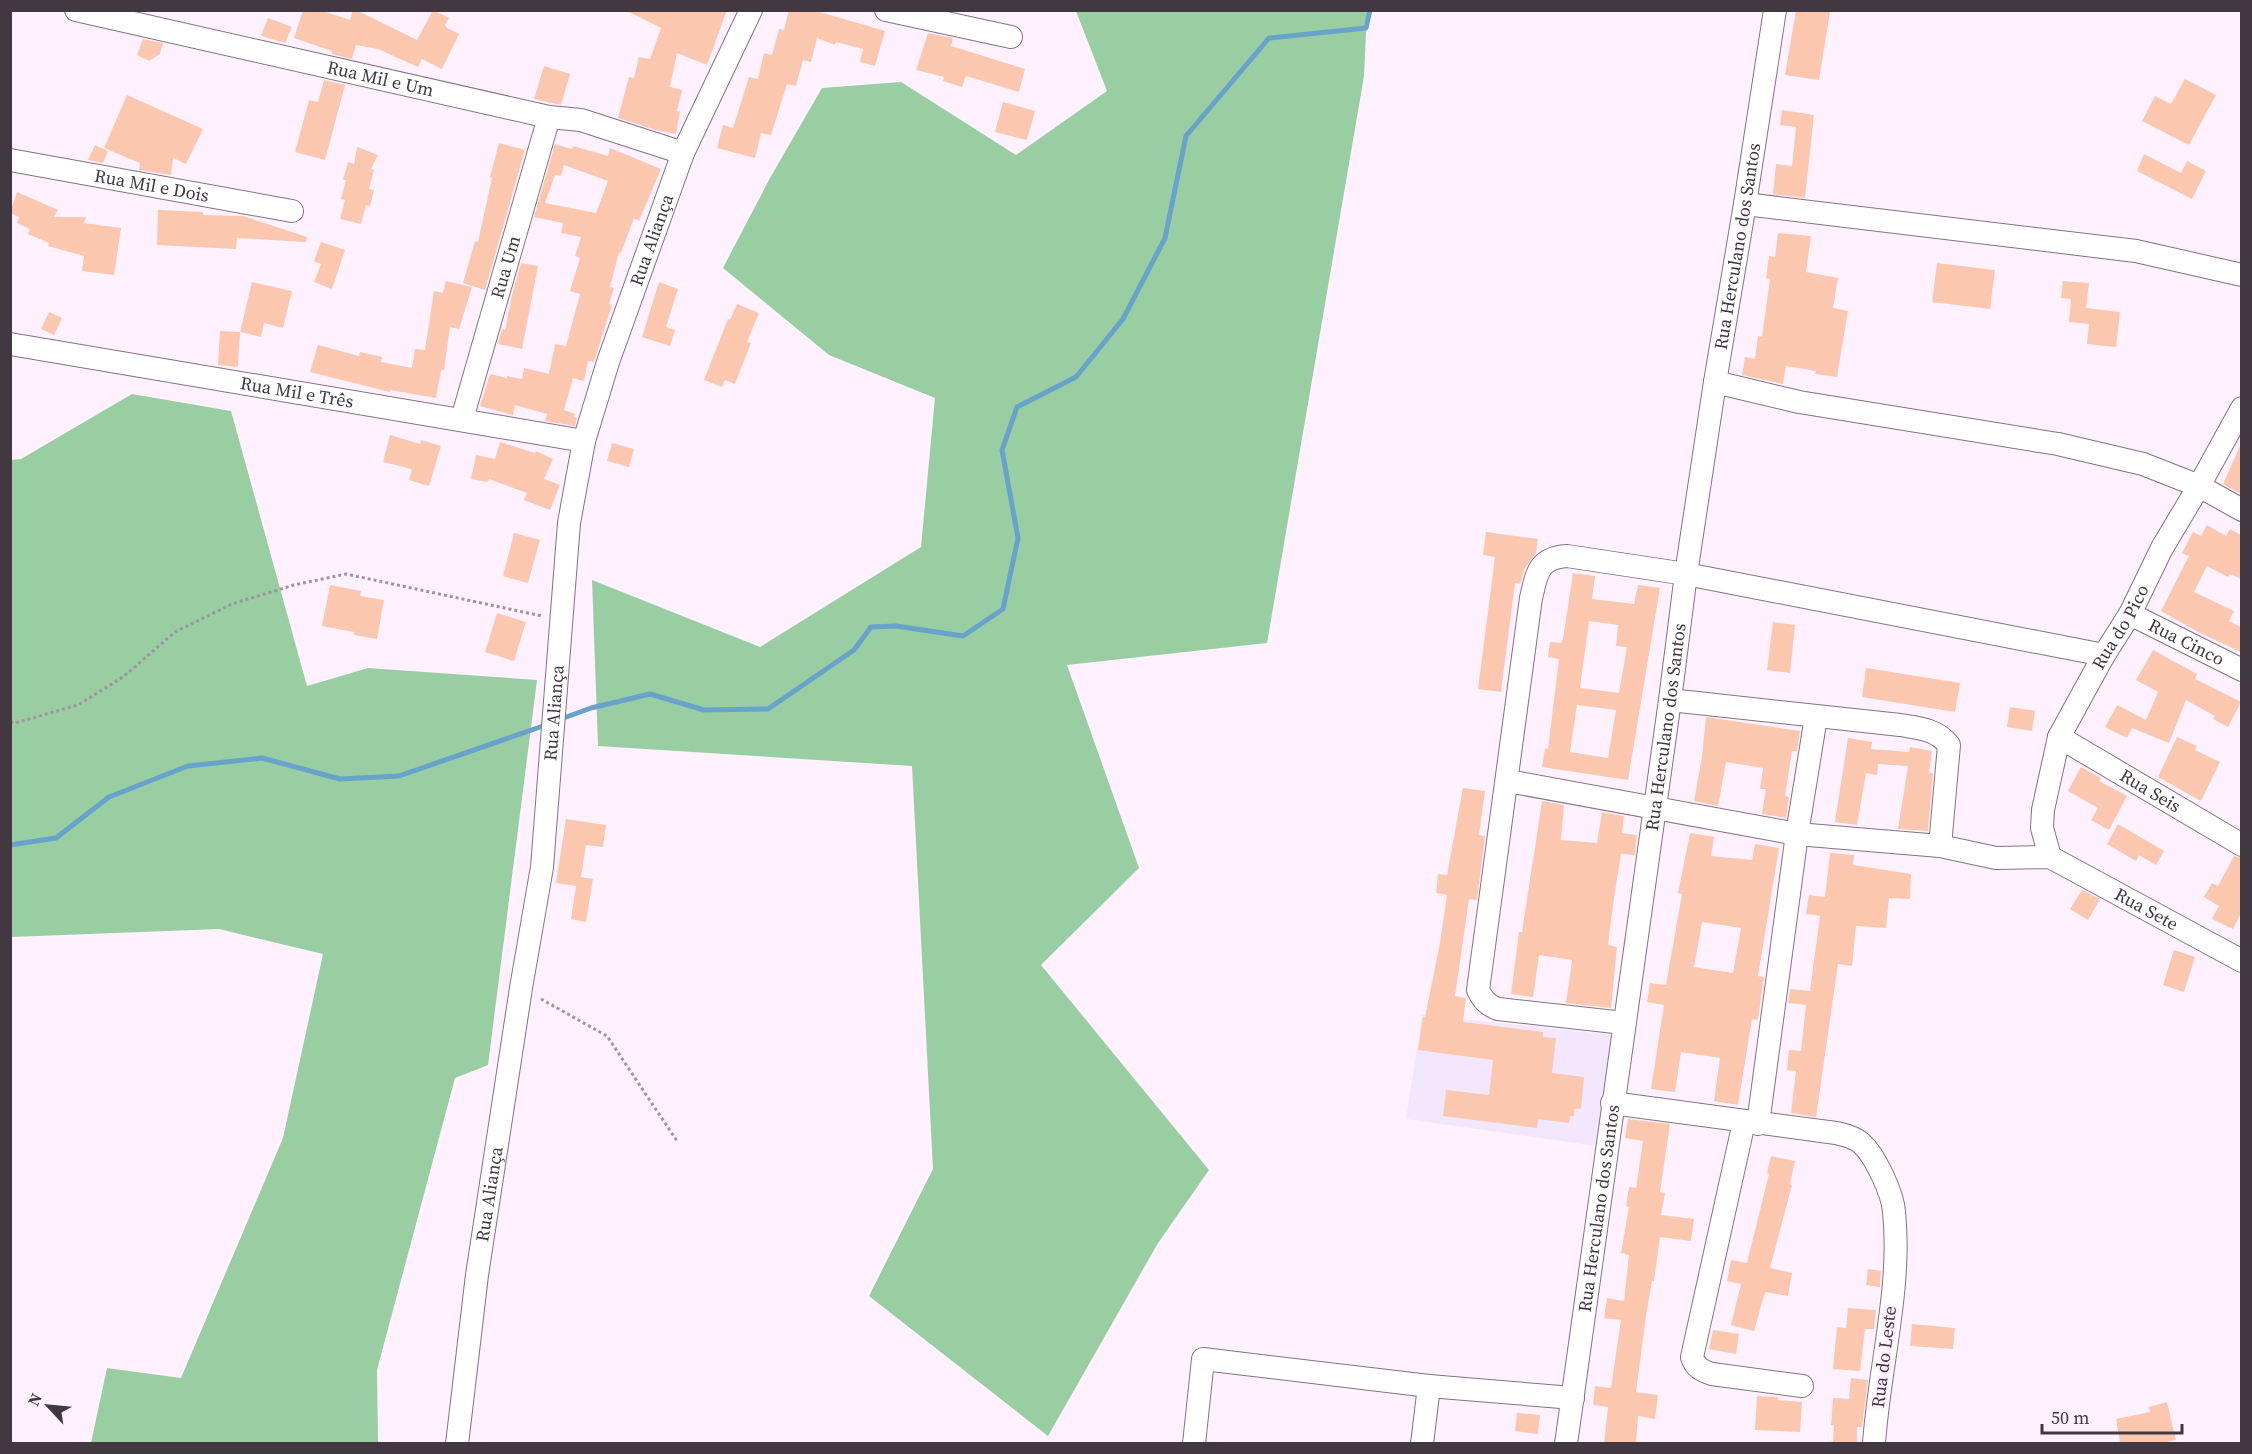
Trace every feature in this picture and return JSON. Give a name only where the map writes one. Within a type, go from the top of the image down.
[{"type":"street","name":"Rua Mil e Um","points":[[76,10],[549,117],[581,120],[683,153]]},
{"type":"street","name":"Rua Aliança","points":[[457,1443],[477,1275],[521,988],[543,867],[569,523],[584,441],[608,362],[683,153],[751,10]]},
{"type":"street","points":[[886,10],[1011,37]]},
{"type":"street","name":"Rua Herculano dos Santos","points":[[1566,1443],[1714,382],[1775,10]]},
{"type":"street","name":"Rua Um","points":[[462,419],[549,117]]},
{"type":"street","name":"Rua Mil e Dois","points":[[10,160],[292,211]]},
{"type":"street","points":[[1745,204],[2136,251],[2241,275]]},
{"type":"street","name":"Rua Mil e Três","points":[[10,344],[584,441]]},
{"type":"street","points":[[1714,382],[1799,402],[2058,444],[2143,464],[2199,486],[2241,510]]},
{"type":"street","name":"Rua do Pico","points":[[2050,857],[2042,828],[2043,810],[2059,737],[2104,655],[2130,614],[2162,548],[2241,408]]},
{"type":"street","points":[[1624,1023],[1498,1009],[1489,1006],[1482,999],[1478,990],[1531,598],[1538,571],[1545,562],[1554,557],[1567,556],[1686,574],[2104,655]]},
{"type":"street","name":"Rua Cinco","points":[[2130,614],[2241,670]]},
{"type":"street","points":[[1670,700],[1911,726],[1942,736],[1949,745],[1940,846]]},
{"type":"street","points":[[1802,1386],[1712,1374],[1702,1371],[1694,1363],[1692,1357],[1751,1123],[1816,717]]},
{"type":"street","name":"Rua Seis","points":[[2059,737],[2241,845]]},
{"type":"street","points":[[1508,781],[1797,834],[1940,846],[1996,858],[2050,857]]},
{"type":"street","name":"Rua Sete","points":[[2050,857],[2241,960]]},
{"type":"street","name":"Rua do Leste","points":[[1612,1103],[1836,1133],[1851,1137],[1861,1143],[1875,1161],[1894,1210],[1894,1271],[1874,1443]]},
{"type":"street","points":[[1194,1443],[1203,1359],[1429,1386],[1573,1398]]},
{"type":"street","points":[[1422,1443],[1429,1386]]},
{"type":"path","points":[[10,722],[15,723],[78,705],[123,677],[175,632],[232,604],[294,585],[346,574],[562,620]]},
{"type":"path","points":[[521,988],[607,1036],[677,1141]]},
{"type":"shaded area","points":[[1422,1015],[1614,1035],[1597,1146],[1406,1119]]},
{"type":"green space","points":[[1076,11],[1367,11],[1364,76],[1267,643],[1067,665],[1139,868],[1041,965],[1209,1170],[1158,1243],[1048,1436],[869,1296],[933,1169],[912,766],[598,746],[592,580],[760,647],[921,547],[935,398],[829,355],[723,268],[770,178],[822,88],[901,82],[1016,155],[1107,91]]},
{"type":"green space","points":[[132,394],[231,411],[307,686],[368,668],[537,680],[488,1065],[455,1078],[377,1370],[378,1443],[91,1443],[107,1368],[181,1378],[283,1138],[323,954],[219,929],[11,937],[11,460],[21,459]]},
{"type":"building","points":[[303,10],[320,10],[350,20],[353,10],[356,10],[417,40],[433,10],[449,18],[445,25],[459,34],[442,69],[422,59],[418,67],[378,49],[356,45],[352,59],[332,54],[332,51],[294,38]]},
{"type":"building","points":[[625,10],[727,10],[707,65],[677,53],[670,87],[682,90],[677,111],[680,112],[676,134],[618,118],[629,77],[634,78],[639,57],[650,59],[661,28]]},
{"type":"building","points":[[789,10],[813,10],[885,31],[875,66],[860,62],[863,49],[836,42],[835,45],[817,38],[811,62],[803,60],[796,86],[787,84],[771,135],[761,133],[755,158],[717,148],[723,125],[733,128],[749,77],[758,79],[764,53],[772,55],[779,29],[784,30]]},
{"type":"building","points":[[1796,10],[1830,12],[1819,80],[1785,75]]},
{"type":"building","points":[[268,18],[292,27],[285,43],[261,36]]},
{"type":"building","points":[[928,33],[953,38],[951,46],[1025,69],[1019,92],[966,76],[962,87],[943,81],[944,77],[916,70]]},
{"type":"building","points":[[143,39],[163,43],[160,54],[149,61],[137,55]]},
{"type":"building","points":[[544,66],[570,74],[561,105],[534,99]]},
{"type":"building","points":[[2185,79],[2216,95],[2189,145],[2142,121],[2155,96],[2171,104]]},
{"type":"building","points":[[324,80],[345,85],[325,160],[295,152],[309,100],[318,102]]},
{"type":"building","points":[[127,95],[203,129],[186,164],[173,158],[171,175],[139,170],[140,163],[104,148]]},
{"type":"building","points":[[1003,102],[1035,111],[1027,140],[995,132]]},
{"type":"building","points":[[1782,110],[1814,115],[1805,198],[1773,194],[1776,164],[1792,166],[1796,127],[1780,125]]},
{"type":"building","points":[[499,143],[525,150],[485,290],[463,283],[475,241],[478,242]]},
{"type":"building","points":[[555,144],[572,149],[573,146],[608,156],[610,148],[661,169],[639,221],[634,218],[621,253],[619,252],[610,287],[614,288],[609,304],[612,305],[594,362],[588,361],[584,381],[573,378],[564,410],[575,414],[574,417],[577,418],[575,426],[545,421],[547,414],[515,405],[513,415],[480,406],[490,374],[522,379],[524,368],[549,374],[555,344],[566,346],[580,294],[570,291],[580,258],[575,256],[581,237],[561,233],[563,223],[534,217]],"holes":[[[564,165],[608,181],[596,213],[545,203],[555,175],[561,176]]]},
{"type":"building","points":[[95,145],[108,151],[103,163],[88,160]]},
{"type":"building","points":[[357,147],[378,155],[371,169],[374,170],[369,189],[374,190],[370,206],[366,205],[361,224],[340,219],[345,200],[341,199],[346,180],[343,180],[348,162],[354,164]]},
{"type":"building","points":[[2144,154],[2181,173],[2187,161],[2206,171],[2192,199],[2137,171]]},
{"type":"building","points":[[17,192],[58,210],[54,217],[86,217],[84,223],[121,228],[114,275],[82,271],[84,256],[48,246],[49,243],[28,234],[30,229],[17,223],[19,217],[10,213]]},
{"type":"building","points":[[158,210],[203,212],[203,215],[243,216],[307,237],[306,242],[237,238],[236,249],[157,245]]},
{"type":"building","points":[[1778,233],[1811,236],[1806,272],[1838,278],[1833,308],[1848,311],[1837,377],[1786,366],[1783,384],[1742,375],[1745,357],[1755,359],[1758,336],[1762,337],[1770,279],[1766,278],[1769,256],[1775,257]]},
{"type":"building","points":[[321,242],[345,250],[332,289],[314,282],[321,264],[314,261]]},
{"type":"building","points":[[521,263],[538,266],[522,349],[498,344],[502,329],[505,330]]},
{"type":"building","points":[[1937,263],[1995,270],[1990,309],[1932,302]]},
{"type":"building","points":[[446,281],[472,287],[459,329],[450,327],[444,370],[441,370],[436,398],[390,390],[390,392],[310,372],[318,345],[359,356],[360,352],[382,357],[381,362],[412,368],[415,349],[425,350],[434,291],[443,293]]},
{"type":"building","points":[[2063,281],[2089,283],[2086,308],[2120,312],[2116,347],[2087,344],[2089,324],[2069,322],[2071,299],[2061,298]]},
{"type":"building","points":[[252,282],[292,291],[283,328],[264,323],[261,337],[240,332]]},
{"type":"building","points":[[659,282],[678,289],[666,327],[675,330],[670,346],[642,337]]},
{"type":"building","points":[[737,304],[759,313],[747,342],[751,343],[735,384],[725,380],[722,387],[704,380],[728,319],[730,320]]},
{"type":"building","points":[[49,312],[62,318],[54,335],[41,329]]},
{"type":"building","points":[[220,331],[240,332],[238,367],[218,365]]},
{"type":"building","points":[[390,435],[420,444],[421,440],[441,446],[429,486],[409,480],[412,469],[383,462]]},
{"type":"building","points":[[500,442],[535,453],[536,451],[553,459],[544,479],[560,485],[550,510],[524,500],[527,493],[489,479],[488,482],[471,479],[476,455],[495,459]]},
{"type":"building","points":[[612,443],[634,449],[629,467],[607,461]]},
{"type":"building","points":[[2241,444],[2241,494],[2223,484]]},
{"type":"building","points":[[2207,525],[2226,536],[2230,529],[2241,535],[2241,579],[2230,574],[2228,577],[2207,566],[2194,592],[2234,611],[2229,621],[2241,627],[2241,652],[2198,632],[2161,611],[2189,556],[2182,553],[2193,532],[2201,536]]},
{"type":"building","points":[[1486,532],[1538,539],[1536,553],[1525,568],[1520,584],[1515,583],[1501,692],[1478,689],[1495,557],[1483,555]]},
{"type":"building","points":[[514,533],[540,540],[528,583],[503,576]]},
{"type":"building","points":[[1573,573],[1595,576],[1592,599],[1634,604],[1638,585],[1660,588],[1628,780],[1542,767],[1545,748],[1548,749],[1559,659],[1548,657],[1550,642],[1561,643]],"holes":[[[1589,621],[1618,625],[1616,646],[1627,647],[1619,693],[1580,688]],[[1577,705],[1616,710],[1608,758],[1570,752]]]},
{"type":"building","points":[[330,585],[361,591],[360,596],[384,600],[377,639],[322,626]]},
{"type":"building","points":[[497,613],[526,622],[514,661],[485,652]]},
{"type":"building","points":[[1773,622],[1795,625],[1790,673],[1767,670]]},
{"type":"building","points":[[2153,650],[2197,674],[2195,679],[2241,702],[2228,727],[2213,719],[2215,716],[2186,700],[2169,743],[2132,728],[2127,738],[2105,727],[2117,705],[2146,720],[2158,692],[2136,680]]},
{"type":"building","points":[[1866,668],[1960,683],[1955,712],[1862,697]]},
{"type":"building","points":[[2010,707],[2035,711],[2032,731],[2007,727]]},
{"type":"building","points":[[1706,717],[1800,731],[1797,751],[1792,751],[1785,796],[1789,797],[1786,818],[1762,814],[1766,789],[1760,789],[1763,768],[1726,762],[1718,806],[1694,801]]},
{"type":"building","points":[[2177,737],[2197,746],[2195,750],[2220,762],[2201,801],[2158,777]]},
{"type":"building","points":[[1848,738],[1872,742],[1871,749],[1909,752],[1910,747],[1932,751],[1929,773],[1933,773],[1928,831],[1898,829],[1908,766],[1878,764],[1877,775],[1866,773],[1857,825],[1835,822]]},
{"type":"building","points":[[2081,767],[2101,778],[2099,781],[2127,796],[2109,830],[2091,820],[2098,808],[2068,791]]},
{"type":"building","points":[[1463,788],[1485,791],[1479,835],[1485,836],[1477,900],[1469,899],[1455,996],[1466,998],[1463,1022],[1543,1032],[1543,1037],[1556,1038],[1552,1073],[1584,1077],[1581,1109],[1574,1109],[1574,1116],[1570,1116],[1569,1123],[1538,1119],[1537,1128],[1443,1116],[1446,1090],[1489,1095],[1493,1060],[1418,1050],[1440,943],[1447,895],[1436,893],[1438,874],[1447,875]]},
{"type":"building","points":[[1542,801],[1564,805],[1561,840],[1597,843],[1602,812],[1624,816],[1622,833],[1637,835],[1635,855],[1621,854],[1614,898],[1608,945],[1617,947],[1611,1008],[1566,1003],[1572,960],[1539,955],[1533,997],[1511,994],[1519,932],[1522,932]]},
{"type":"building","points":[[566,819],[606,825],[603,847],[586,845],[581,877],[593,879],[586,922],[571,919],[576,886],[556,883]]},
{"type":"building","points":[[2118,824],[2164,851],[2156,865],[2139,855],[2136,861],[2107,844]]},
{"type":"building","points":[[1690,833],[1714,837],[1711,856],[1752,860],[1755,844],[1779,848],[1758,976],[1764,977],[1758,1020],[1752,1019],[1738,1105],[1714,1101],[1720,1058],[1681,1052],[1675,1092],[1651,1089],[1664,1005],[1647,1002],[1650,983],[1666,985],[1682,894],[1678,893]],"holes":[[[1702,922],[1741,928],[1733,973],[1694,967]]]},
{"type":"building","points":[[1830,853],[1854,855],[1853,865],[1911,874],[1910,899],[1889,898],[1886,928],[1856,926],[1852,966],[1838,964],[1816,1117],[1791,1113],[1796,1071],[1787,1070],[1789,1050],[1801,1051],[1806,1005],[1788,1003],[1790,989],[1810,991],[1820,916],[1806,914],[1809,895],[1825,897]]},
{"type":"building","points":[[2234,856],[2241,858],[2241,913],[2233,929],[2212,919],[2219,906],[2204,897],[2212,883],[2218,886]]},
{"type":"building","points":[[2082,890],[2100,899],[2088,920],[2070,909]]},
{"type":"building","points":[[2174,950],[2195,957],[2184,992],[2163,985]]},
{"type":"building","points":[[1628,1119],[1670,1124],[1660,1192],[1665,1193],[1661,1215],[1694,1219],[1691,1241],[1660,1237],[1636,1392],[1658,1395],[1655,1419],[1638,1416],[1636,1443],[1604,1443],[1608,1407],[1593,1405],[1595,1386],[1611,1388],[1621,1320],[1604,1318],[1607,1298],[1624,1301],[1629,1255],[1621,1253],[1629,1207],[1626,1206],[1629,1187],[1636,1188],[1643,1141],[1625,1138]]},
{"type":"building","points":[[1771,1156],[1795,1161],[1790,1184],[1792,1185],[1770,1268],[1792,1273],[1788,1296],[1765,1292],[1754,1331],[1731,1325],[1741,1284],[1727,1281],[1731,1260],[1747,1263],[1769,1174],[1767,1173]]},
{"type":"building","points":[[1868,1269],[1881,1271],[1880,1287],[1866,1285]]},
{"type":"building","points":[[1848,1308],[1876,1310],[1874,1329],[1865,1329],[1860,1371],[1833,1369],[1837,1327],[1846,1328]]},
{"type":"building","points":[[1912,1324],[1955,1328],[1953,1349],[1910,1346]]},
{"type":"building","points":[[1713,1330],[1739,1334],[1736,1354],[1709,1349]]},
{"type":"building","points":[[1851,1378],[1868,1380],[1862,1427],[1857,1427],[1857,1443],[1833,1443],[1834,1425],[1831,1425],[1833,1398],[1849,1399]]},
{"type":"building","points":[[1757,1396],[1802,1402],[1800,1432],[1755,1430]]},
{"type":"building","points":[[2167,1402],[2176,1440],[2162,1443],[2120,1443],[2116,1419],[2150,1412],[2149,1407]]},
{"type":"building","points":[[1517,1413],[1540,1415],[1538,1434],[1515,1431]]},
{"type":"waterway","points":[[561,719],[591,708],[650,694],[704,710],[768,709],[854,650],[871,627],[896,626],[963,636],[1003,609],[1018,538],[1002,450],[1017,407],[1076,377],[1123,319],[1165,238],[1186,136],[1269,38],[1366,28],[1370,10]]},
{"type":"waterway","points":[[10,845],[56,838],[109,797],[188,766],[262,758],[340,779],[399,776],[546,725]]}]
